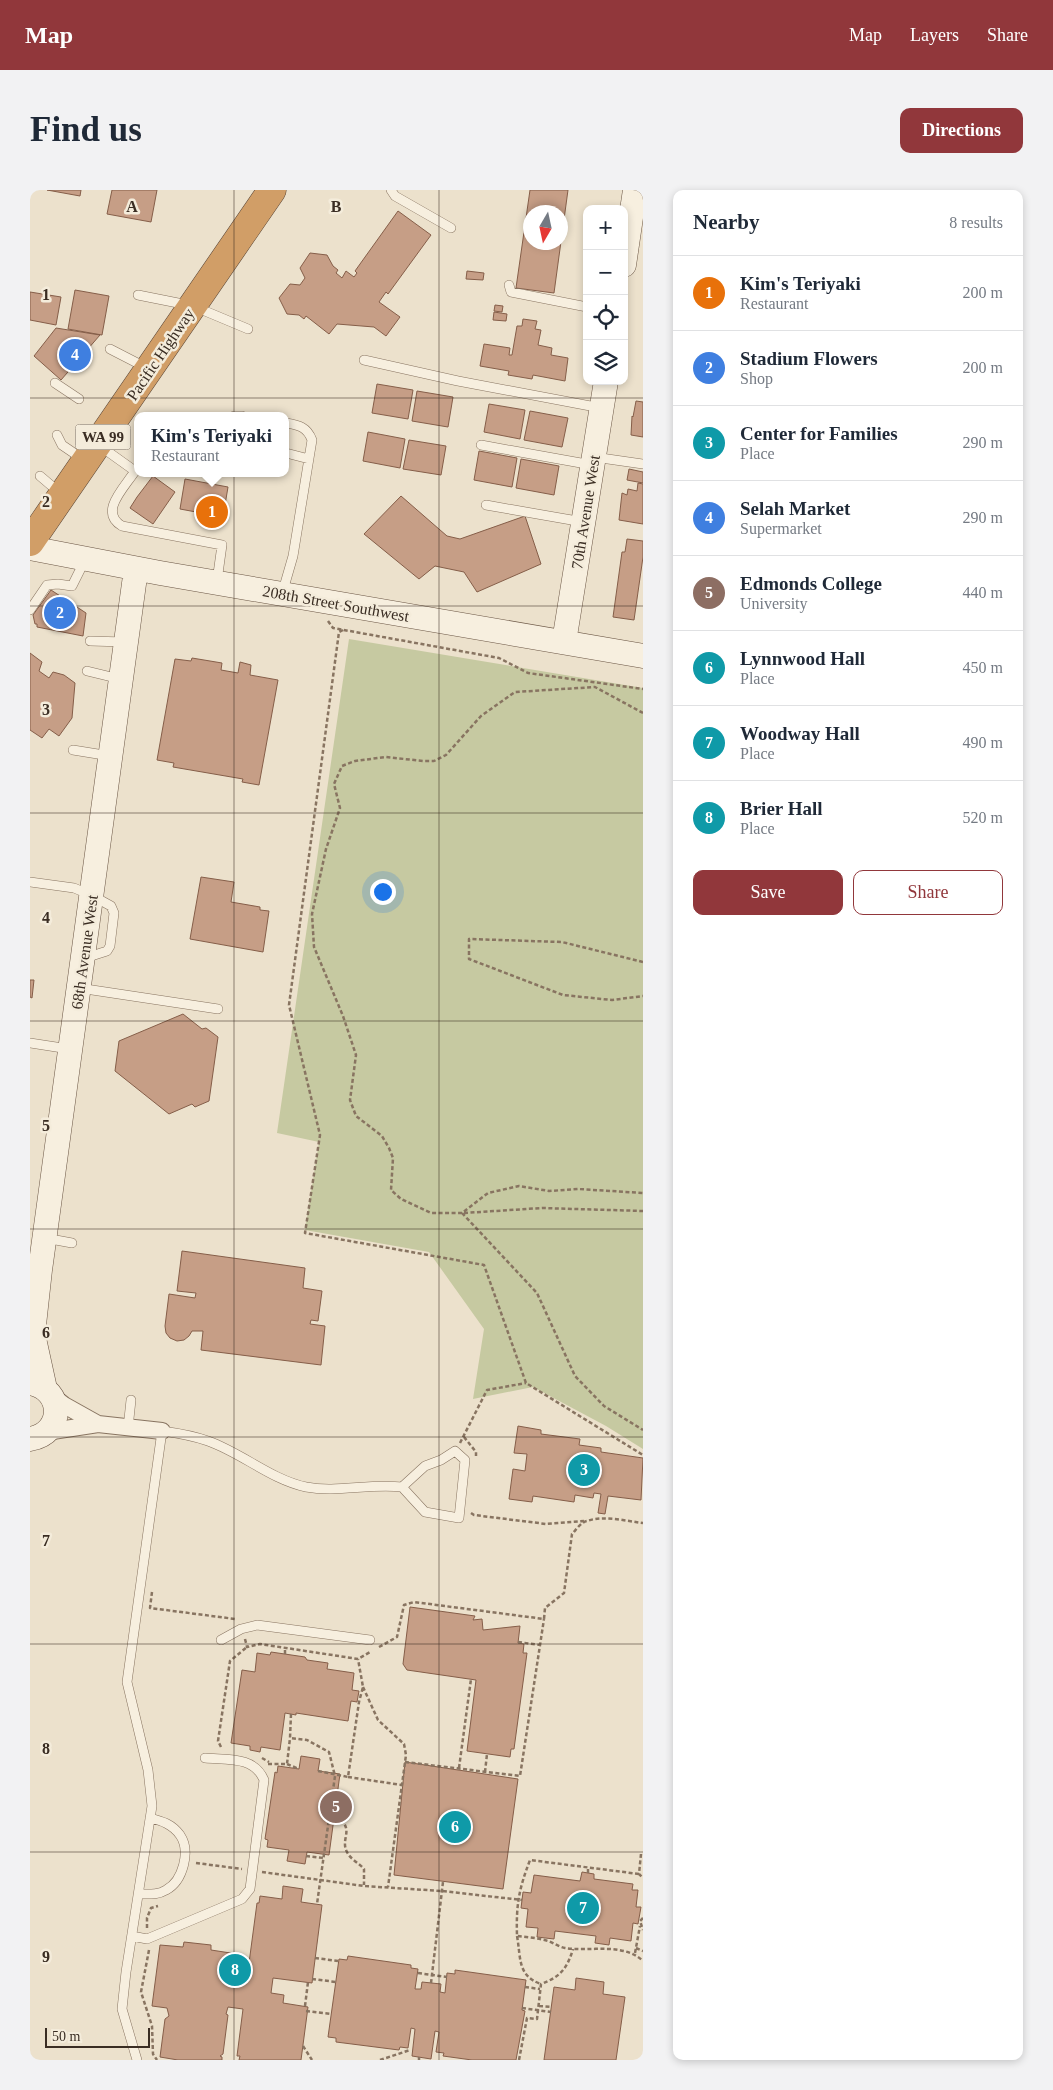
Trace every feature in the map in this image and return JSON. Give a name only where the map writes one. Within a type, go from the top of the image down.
[{"type":"highway","name":"Pacific Highway","points":[[30,542],[92,453],[125,412],[149,370],[272,190]]},
{"type":"street","points":[[628,253],[637,225],[635,190]]},
{"type":"street","name":"70th Avenue West","points":[[564,642],[605,385]]},
{"type":"street","name":"208th Street Southwest","points":[[30,548],[136,569],[643,656]]},
{"type":"street","name":"68th Avenue West","points":[[36,1440],[55,1418],[55,1402],[42,1389],[32,1340],[35,1269],[44,1238],[136,569]]},
{"type":"street","points":[[42,1389],[64,1405],[98,1424],[162,1431]]},
{"type":"street","points":[[36,1440],[98,1424]]},
{"type":"lane","points":[[391,190],[395,196],[451,228]]},
{"type":"lane","points":[[509,286],[511,292],[583,306]]},
{"type":"lane","points":[[138,295],[193,306],[248,329]]},
{"type":"lane","points":[[110,349],[149,370]]},
{"type":"lane","points":[[364,360],[458,381],[601,408]]},
{"type":"lane","points":[[55,383],[79,399]]},
{"type":"lane","points":[[282,594],[293,556],[312,440],[309,432],[300,425],[289,423]]},
{"type":"lane","points":[[57,435],[62,445],[92,453],[134,471]]},
{"type":"lane","points":[[480,446],[593,461],[643,464]]},
{"type":"lane","points":[[289,453],[309,458]]},
{"type":"lane","points":[[134,472],[112,505],[111,515],[114,522],[122,526],[222,545],[217,583]]},
{"type":"lane","points":[[40,476],[62,495]]},
{"type":"lane","points":[[486,505],[583,522]]},
{"type":"lane","points":[[30,610],[47,585],[72,586],[85,559]]},
{"type":"lane","points":[[90,641],[126,642]]},
{"type":"lane","points":[[87,671],[121,679]]},
{"type":"lane","points":[[73,750],[110,756]]},
{"type":"lane","points":[[30,882],[74,888],[91,894]]},
{"type":"lane","points":[[79,988],[218,1009]]},
{"type":"lane","points":[[30,1043],[70,1049]]},
{"type":"lane","points":[[44,1238],[72,1243]]},
{"type":"lane","points":[[128,1428],[131,1400]]},
{"type":"lane","points":[[137,2060],[122,2009],[140,1894],[152,1806],[152,1792],[128,1682],[162,1431],[208,1441],[283,1479],[306,1487],[332,1489],[383,1485],[402,1487],[425,1512],[442,1517],[459,1518],[465,1460],[455,1451],[441,1460],[425,1466],[402,1487]]},
{"type":"lane","points":[[221,1640],[241,1629],[257,1624],[370,1640]]},
{"type":"lane","points":[[132,1936],[147,1939],[242,1899],[250,1889],[264,1780],[260,1770],[250,1762],[205,1758]]},
{"type":"lane","points":[[140,1894],[155,1894],[166,1891],[181,1875],[184,1861],[184,1846],[180,1835],[167,1823],[150,1818]]},
{"type":"path","points":[[326,619],[333,628],[498,658],[528,673],[643,689]]},
{"type":"path","points":[[342,630],[339,632],[325,730],[289,1005],[320,1135],[305,1233],[484,1265],[526,1383],[643,1455]]},
{"type":"path","points":[[643,712],[595,687],[514,692],[481,716],[446,755],[434,760],[423,761],[386,757],[355,761],[342,766],[334,784],[340,808],[326,849],[312,914],[314,947],[356,1055],[350,1100],[356,1116],[382,1136],[393,1158],[391,1190],[401,1200],[431,1213],[542,1208],[643,1211]]},
{"type":"path","points":[[643,962],[562,942],[469,939],[468,959],[563,995],[612,1000],[643,996]]},
{"type":"path","points":[[462,1213],[488,1193],[519,1186],[549,1191],[578,1189],[643,1193]]},
{"type":"path","points":[[462,1213],[537,1293],[576,1376],[604,1406],[643,1430]]},
{"type":"path","points":[[455,1451],[464,1437],[486,1390],[526,1383]]},
{"type":"path","points":[[464,1437],[476,1452],[475,1461]]},
{"type":"path","points":[[469,1511],[474,1515],[546,1524],[608,1518],[643,1524]]},
{"type":"path","points":[[405,1762],[520,1776],[545,1608],[564,1593],[572,1534],[586,1521]]},
{"type":"path","points":[[153,1589],[150,1608],[236,1619],[238,1624]]},
{"type":"path","points":[[224,1749],[219,1746],[218,1741],[230,1661],[247,1647],[260,1644],[358,1659],[397,1638],[404,1605],[414,1602],[544,1619]]},
{"type":"path","points":[[244,1637],[247,1647]]},
{"type":"path","points":[[518,1642],[540,1645]]},
{"type":"path","points":[[285,1654],[286,1648]]},
{"type":"path","points":[[358,1659],[363,1687],[378,1720],[404,1744],[406,1755],[388,1887]]},
{"type":"path","points":[[458,1768],[470,1680]]},
{"type":"path","points":[[348,1777],[359,1696],[363,1687]]},
{"type":"path","points":[[287,1764],[291,1714]]},
{"type":"path","points":[[290,1738],[308,1740],[329,1752],[335,1776],[318,1904]]},
{"type":"path","points":[[485,1772],[487,1754]]},
{"type":"path","points":[[260,1756],[269,1762],[287,1764],[299,1769]]},
{"type":"path","points":[[260,1770],[269,1762]]},
{"type":"path","points":[[318,1771],[335,1776],[402,1785]]},
{"type":"path","points":[[330,1812],[338,1816],[348,1832],[347,1853],[364,1869],[364,1886]]},
{"type":"path","points":[[639,1874],[641,1854]]},
{"type":"path","points":[[306,1856],[324,1858]]},
{"type":"path","points":[[573,1949],[570,1960],[560,1975],[541,1984],[530,1980],[523,1972],[517,1936],[517,1900],[520,1885],[530,1860],[639,1874],[643,1878]]},
{"type":"path","points":[[184,1861],[364,1886],[442,1891],[522,1900]]},
{"type":"path","points":[[588,1868],[588,1873]]},
{"type":"path","points":[[431,1983],[443,1882]]},
{"type":"path","points":[[635,1953],[640,1920],[643,1918]]},
{"type":"path","points":[[640,1926],[643,1930]]},
{"type":"path","points":[[517,1936],[548,1941],[563,1948],[610,1949],[635,1953],[643,1960]]},
{"type":"path","points":[[636,1948],[643,1951]]},
{"type":"path","points":[[315,1958],[338,1961]]},
{"type":"path","points":[[418,1973],[447,1976]]},
{"type":"path","points":[[312,1979],[336,1982]]},
{"type":"path","points":[[304,2006],[308,1982]]},
{"type":"path","points":[[519,2060],[527,2018],[537,2019],[541,1984]]},
{"type":"path","points":[[525,1987],[540,1989]]},
{"type":"path","points":[[538,2006],[552,2007]]},
{"type":"path","points":[[522,2008],[551,2012]]},
{"type":"path","points":[[306,2011],[331,2014]]},
{"type":"path","points":[[303,2046],[312,2060]]},
{"type":"path","points":[[380,2060],[410,2050]]},
{"type":"green space","points":[[349,639],[643,688],[643,1449],[606,1426],[533,1387],[473,1399],[484,1329],[429,1252],[305,1230],[319,1142],[277,1133]]},
{"type":"building","points":[[47,190],[81,190],[80,196]]},
{"type":"building","points":[[112,190],[157,190],[151,222],[107,214]]},
{"type":"building","points":[[530,190],[568,190],[566,205],[528,205]]},
{"type":"building","points":[[398,211],[431,235],[388,294],[386,292],[379,302],[400,317],[386,336],[374,327],[337,324],[329,334],[306,316],[304,319],[299,315],[287,314],[279,298],[290,284],[300,285],[305,278],[300,268],[310,253],[327,255],[333,266],[338,270],[336,273],[342,278],[346,271],[354,277],[357,273],[355,271]]},
{"type":"building","points":[[523,239],[523,250],[560,250],[554,293],[516,288]]},
{"type":"building","points":[[467,271],[484,273],[483,280],[466,279]]},
{"type":"building","points":[[75,290],[109,296],[102,335],[68,329]]},
{"type":"building","points":[[30,292],[61,297],[56,325],[30,320]]},
{"type":"building","points":[[495,305],[503,306],[502,312],[494,311]]},
{"type":"building","points":[[494,312],[507,314],[506,321],[493,320]]},
{"type":"building","points":[[523,319],[537,321],[535,329],[541,330],[538,345],[552,348],[551,355],[568,358],[565,381],[533,375],[532,379],[508,375],[509,371],[480,366],[484,344],[510,348],[509,355],[512,355],[517,326],[522,326]]},
{"type":"building","points":[[56,328],[100,335],[61,380],[34,356]]},
{"type":"building","points":[[377,384],[413,390],[408,419],[372,413]]},
{"type":"building","points":[[417,391],[453,397],[448,427],[412,421]]},
{"type":"building","points":[[636,401],[643,402],[643,437],[631,435],[632,416]]},
{"type":"building","points":[[489,404],[525,410],[520,439],[484,432]]},
{"type":"building","points":[[530,411],[568,418],[562,447],[524,440]]},
{"type":"building","points":[[368,432],[405,439],[400,468],[363,461]]},
{"type":"building","points":[[409,440],[446,446],[441,475],[403,469]]},
{"type":"building","points":[[479,451],[517,458],[512,487],[474,480]]},
{"type":"building","points":[[521,459],[559,466],[554,495],[516,488]]},
{"type":"building","points":[[629,469],[643,472],[643,483],[627,480]]},
{"type":"building","points":[[152,477],[175,492],[153,524],[130,508]]},
{"type":"building","points":[[185,479],[228,487],[223,517],[180,509]]},
{"type":"building","points":[[638,483],[643,484],[643,524],[619,520],[622,493],[627,495],[628,489],[637,491]]},
{"type":"building","points":[[401,496],[447,536],[460,539],[525,516],[541,564],[477,592],[464,572],[435,566],[419,579],[364,534]]},
{"type":"building","points":[[627,539],[643,541],[643,557],[634,620],[613,617],[622,552],[625,552]]},
{"type":"building","points":[[51,590],[86,613],[83,636],[37,627],[33,615]]},
{"type":"building","points":[[30,653],[42,662],[39,671],[49,678],[53,672],[64,675],[75,683],[72,718],[59,736],[49,729],[42,738],[30,730]]},
{"type":"building","points":[[192,658],[222,663],[221,670],[238,673],[240,662],[251,665],[250,675],[278,680],[259,785],[242,782],[243,779],[173,767],[174,763],[157,760],[175,659],[191,661]]},
{"type":"building","points":[[201,877],[234,882],[231,902],[260,907],[260,910],[269,911],[263,952],[190,939]]},
{"type":"building","points":[[30,980],[34,980],[32,998],[30,997]]},
{"type":"building","points":[[183,1014],[202,1029],[206,1028],[218,1037],[209,1101],[195,1107],[192,1104],[169,1114],[115,1071],[119,1041]]},
{"type":"building","points":[[182,1251],[305,1268],[303,1288],[322,1291],[318,1321],[311,1320],[310,1324],[325,1326],[321,1365],[201,1350],[203,1331],[192,1331],[184,1340],[177,1341],[170,1338],[166,1333],[165,1326],[169,1294],[195,1298],[196,1293],[177,1291]]},
{"type":"building","points":[[518,1426],[541,1430],[541,1434],[580,1439],[579,1445],[601,1448],[601,1452],[643,1458],[641,1500],[608,1496],[605,1514],[598,1513],[601,1494],[594,1493],[593,1498],[575,1495],[574,1502],[533,1496],[532,1502],[509,1499],[513,1469],[525,1471],[527,1454],[514,1453]]},
{"type":"building","points":[[410,1607],[475,1616],[473,1620],[482,1619],[483,1630],[520,1626],[518,1643],[524,1644],[523,1653],[527,1653],[514,1749],[511,1749],[510,1757],[467,1751],[476,1680],[407,1670],[403,1664]]},
{"type":"building","points":[[271,1652],[305,1657],[307,1660],[328,1663],[327,1669],[354,1673],[352,1690],[359,1691],[357,1702],[351,1701],[348,1721],[285,1713],[280,1750],[261,1747],[260,1752],[250,1750],[250,1746],[231,1743],[242,1670],[255,1672],[257,1653],[270,1655]]},
{"type":"building","points":[[301,1756],[320,1759],[318,1771],[340,1774],[329,1855],[307,1852],[305,1864],[287,1861],[289,1850],[267,1847],[268,1840],[265,1839],[275,1772],[277,1773],[278,1766],[299,1769]]},
{"type":"building","points":[[405,1762],[518,1779],[503,1889],[394,1875]]},
{"type":"building","points":[[582,1872],[594,1874],[594,1879],[633,1884],[632,1890],[638,1890],[636,1907],[641,1907],[638,1924],[633,1923],[631,1941],[610,1938],[609,1945],[595,1943],[596,1936],[555,1931],[554,1939],[537,1937],[538,1928],[526,1927],[528,1909],[521,1908],[523,1892],[531,1893],[534,1875],[580,1881]]},
{"type":"building","points":[[283,1886],[303,1889],[301,1902],[322,1905],[312,1983],[273,1978],[271,1993],[284,1995],[283,2003],[308,2007],[301,2060],[239,2060],[240,2056],[237,2056],[243,2009],[228,2007],[223,2054],[220,2056],[222,2060],[178,2060],[160,2057],[165,2019],[169,2016],[167,2008],[152,2006],[160,1945],[183,1947],[184,1942],[211,1945],[211,1950],[237,1954],[236,1961],[249,1963],[257,1903],[259,1903],[260,1896],[282,1899]]},
{"type":"building","points":[[348,1956],[411,1965],[411,1968],[418,1969],[415,1989],[421,1989],[422,1982],[441,1984],[440,1992],[445,1993],[447,1973],[455,1974],[455,1970],[526,1980],[522,2010],[525,2011],[516,2060],[472,2060],[443,2056],[444,2053],[436,2052],[439,2032],[435,2031],[431,2059],[412,2056],[415,2029],[411,2028],[408,2048],[400,2047],[399,2050],[336,2042],[336,2038],[328,2037],[339,1959],[347,1960]]},
{"type":"building","points":[[576,1978],[604,1982],[603,1994],[625,1997],[616,2060],[544,2060],[554,1987],[575,1990]]},
{"type":"place","name":"Selah Market","points":[[75,355]]},
{"type":"place","name":"Kim's Teriyaki","points":[[212,512]]},
{"type":"place","name":"Stadium Flowers","points":[[60,613]]},
{"type":"place","name":"Center for Families","points":[[584,1470]]},
{"type":"place","name":"Edmonds College","points":[[336,1807]]},
{"type":"place","name":"Lynnwood Hall","points":[[455,1827]]},
{"type":"place","name":"Woodway Hall","points":[[583,1908]]},
{"type":"place","name":"Brier Hall","points":[[235,1970]]}]
